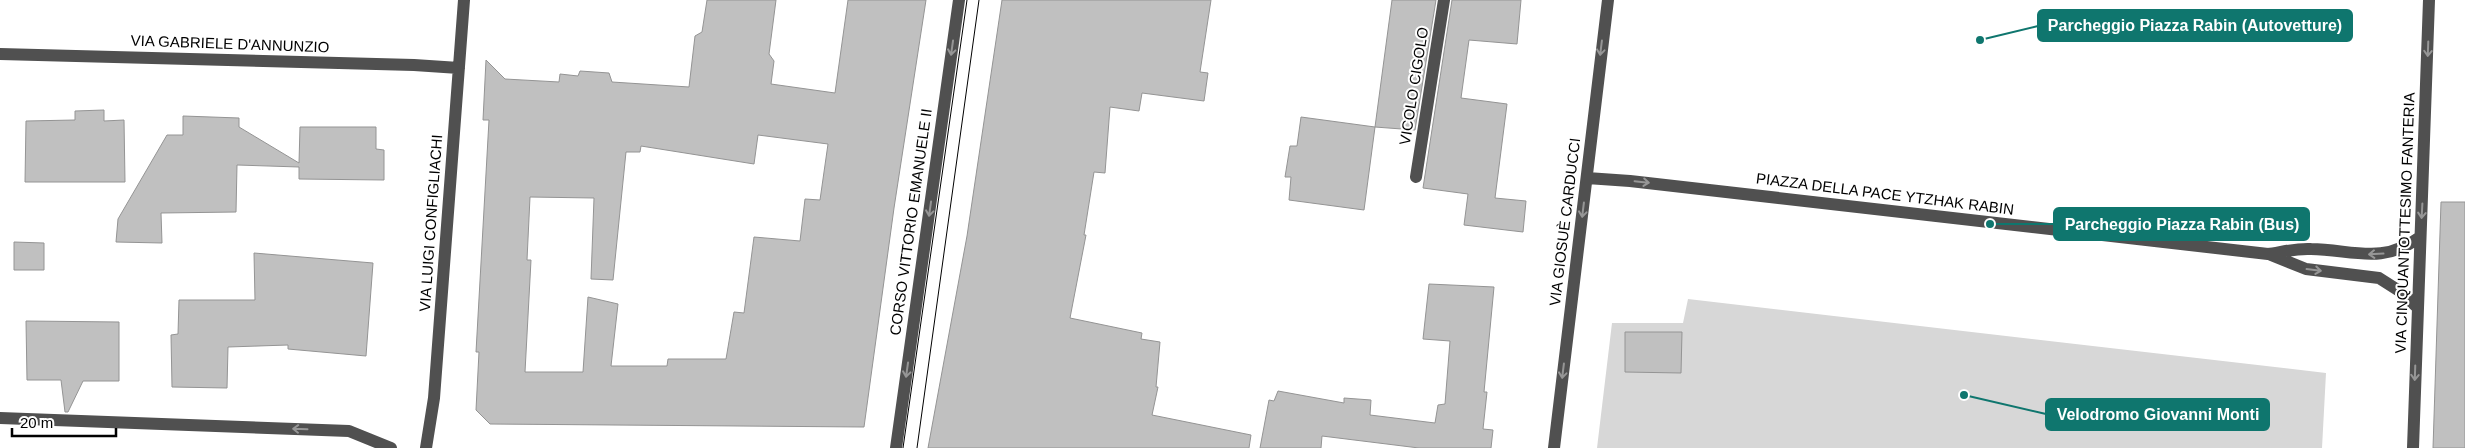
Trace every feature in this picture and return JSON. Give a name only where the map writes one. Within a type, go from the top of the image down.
[{"type":"street","name":"VIA LUIGI CONFIGLIACHI","points":[[426,448],[434,398],[464,0]]},
{"type":"street","name":"CORSO VITTORIO EMANUELE II","points":[[896,448],[959,0]]},
{"type":"street","name":"VICOLO CIGOLO","points":[[1416,178],[1444,0]]},
{"type":"street","name":"VIA GIOSUÈ CARDUCCI","points":[[1554,448],[1608,0]]},
{"type":"street","name":"VIA CINQUANTOTTESIMO FANTERIA","points":[[2413,448],[2429,0]]},
{"type":"street","name":"VIA GABRIELE D'ANNUNZIO","points":[[0,54],[414,65],[459,68]]},
{"type":"street","name":"PIAZZA DELLA PACE YTZHAK RABIN","points":[[1587,178],[1701,189],[2268,254],[2310,249],[2369,254],[2392,253],[2405,248],[2420,237]]},
{"type":"street","name":"PIAZZA DELLA PACE YTZHAK RABIN","points":[[2268,254],[2306,269],[2379,278],[2401,292],[2417,307]]},
{"type":"street","points":[[0,418],[349,431],[391,448]]},
{"type":"shaded area","points":[[1688,299],[2326,373],[2322,448],[1597,448],[1612,323],[1683,323]]},
{"type":"building","points":[[707,0],[776,0],[769,54],[774,61],[771,84],[835,93],[848,0],[926,0],[894,208],[864,427],[490,424],[476,410],[479,352],[476,352],[489,120],[483,120],[486,60],[505,79],[559,82],[560,74],[578,76],[580,71],[609,73],[612,82],[689,87],[695,36],[702,32]],"holes":[[[758,135],[828,144],[820,200],[805,199],[800,241],[754,237],[744,313],[734,312],[726,359],[668,359],[667,366],[611,366],[618,304],[588,297],[583,372],[525,372],[531,260],[527,260],[530,197],[594,198],[591,279],[613,280],[626,152],[640,152],[641,146],[754,164]]]},
{"type":"building","points":[[1002,0],[1211,0],[1200,72],[1208,73],[1204,101],[1142,93],[1139,111],[1110,107],[1105,173],[1094,172],[1084,235],[1086,235],[1070,318],[1142,333],[1141,339],[1160,342],[1156,387],[1158,387],[1152,415],[1251,435],[1249,448],[928,448],[967,236]]},
{"type":"building","points":[[1392,0],[1436,0],[1415,130],[1375,127]]},
{"type":"building","points":[[1452,0],[1521,0],[1517,44],[1469,40],[1461,98],[1507,104],[1495,198],[1526,201],[1523,232],[1464,225],[1468,194],[1423,188]]},
{"type":"building","points":[[104,110],[104,121],[124,120],[125,182],[25,182],[26,121],[75,120],[75,111]]},
{"type":"building","points":[[183,116],[239,118],[239,127],[299,163],[300,127],[376,127],[376,149],[384,150],[384,180],[299,179],[299,167],[237,165],[236,212],[161,213],[162,243],[116,242],[118,219],[167,135],[183,135]]},
{"type":"building","points":[[1301,117],[1375,127],[1364,210],[1289,200],[1291,177],[1285,177],[1290,146],[1297,146]]},
{"type":"building","points":[[2441,202],[2465,202],[2465,448],[2433,448]]},
{"type":"building","points":[[14,242],[44,243],[44,270],[14,270]]},
{"type":"building","points":[[254,253],[373,263],[366,356],[288,349],[288,345],[228,347],[227,388],[172,387],[171,335],[178,334],[179,300],[255,300]]},
{"type":"building","points":[[1429,284],[1494,287],[1484,392],[1487,392],[1483,429],[1493,430],[1491,448],[1419,448],[1322,436],[1321,448],[1260,448],[1269,400],[1274,401],[1278,391],[1344,403],[1344,398],[1371,400],[1370,415],[1435,423],[1438,405],[1445,404],[1450,341],[1423,339]]},
{"type":"building","points":[[26,321],[119,322],[119,381],[83,381],[68,412],[65,412],[61,380],[27,380]]},
{"type":"building","points":[[1625,332],[1682,332],[1681,373],[1625,372]]},
{"type":"tram line","points":[[903,448],[967,0]]},
{"type":"tram line","points":[[917,448],[979,0]]},
{"type":"place","name":"Parcheggio Piazza Rabin (Autovetture)","points":[[1980,40]]},
{"type":"place","name":"Parcheggio Piazza Rabin (Bus)","points":[[1990,224]]},
{"type":"place","name":"Velodromo Giovanni Monti","points":[[1964,395]]}]
